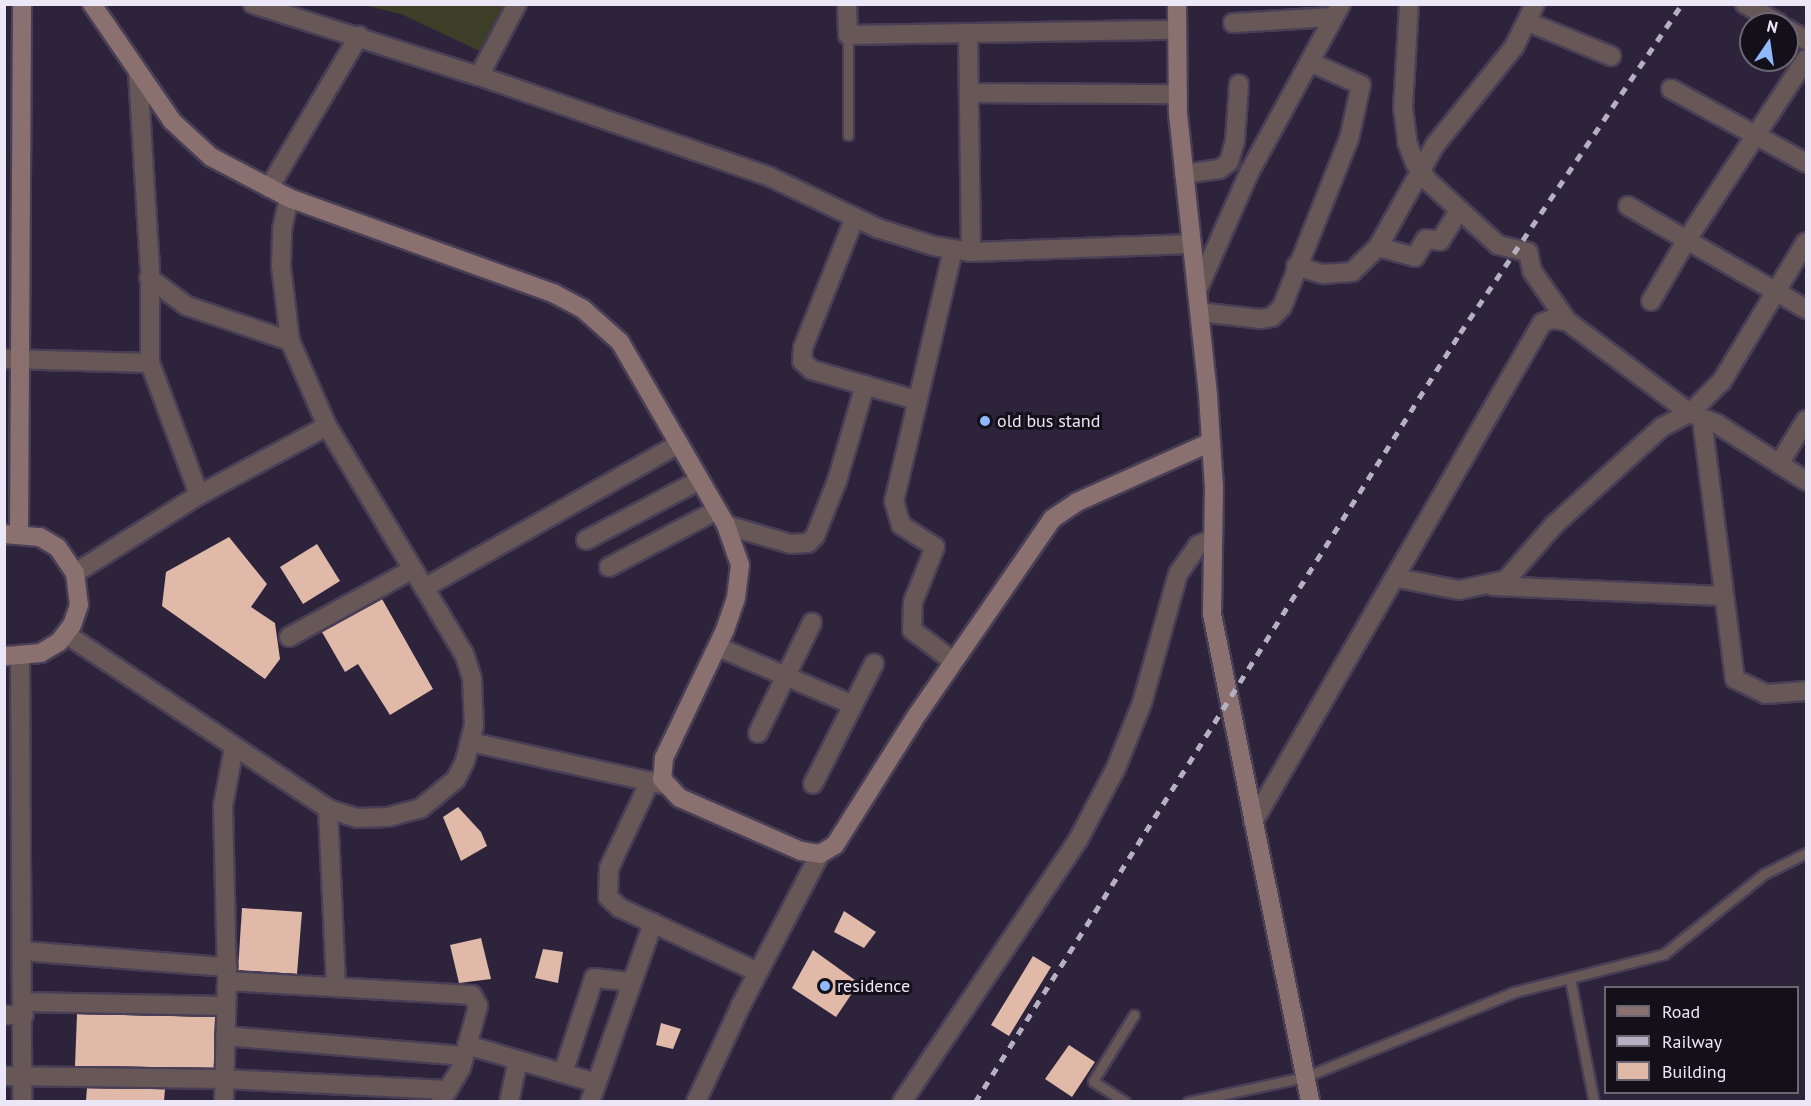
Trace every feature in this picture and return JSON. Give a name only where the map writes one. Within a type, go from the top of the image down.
[{"type":"street","points":[[22,4],[12,358],[12,533],[40,537],[58,548],[75,573],[79,605],[66,634],[41,653],[12,656],[13,874],[22,951],[24,1008],[13,1076],[22,1101]]},
{"type":"street","points":[[92,4],[138,72],[194,145],[289,198],[553,293],[583,309],[620,342],[721,518],[740,564],[740,580],[718,647],[664,758],[657,783],[609,868],[606,889],[608,897],[620,908],[758,972]]},
{"type":"street","points":[[253,4],[479,76],[770,177],[913,241],[971,252],[1192,244]]},
{"type":"street","points":[[479,76],[517,4]]},
{"type":"street","points":[[847,4],[848,35],[1176,30]]},
{"type":"street","points":[[1177,4],[1177,94],[1211,442],[1212,614],[1310,1101]]},
{"type":"street","points":[[1409,4],[1403,107],[1407,142],[1420,170],[1459,210],[1498,245],[1528,252],[1532,271],[1567,321],[1696,416],[1717,424],[1806,481]]},
{"type":"street","points":[[1296,266],[1323,274],[1353,272],[1378,248],[1435,145],[1514,46],[1535,4]]},
{"type":"street","points":[[1745,4],[1759,12]]},
{"type":"street","points":[[1233,23],[1336,11]]},
{"type":"street","points":[[1197,291],[1250,171],[1336,11]]},
{"type":"street","points":[[1528,22],[1611,56]]},
{"type":"street","points":[[968,33],[971,252]]},
{"type":"street","points":[[269,188],[359,36]]},
{"type":"street","points":[[1651,301],[1686,241],[1758,137],[1806,59]]},
{"type":"street","points":[[1199,312],[1272,317],[1282,307],[1296,266],[1349,140],[1362,85],[1310,62]]},
{"type":"street","points":[[138,72],[150,278],[150,363],[200,495]]},
{"type":"street","points":[[1184,174],[1220,169],[1229,162],[1235,141],[1239,84]]},
{"type":"street","points":[[1671,89],[1806,163]]},
{"type":"street","points":[[969,93],[1177,94]]},
{"type":"street","points":[[66,634],[328,809],[357,818],[388,817],[421,808],[456,779],[474,726],[472,678],[464,654],[327,426],[290,342],[282,265],[282,229],[289,198]]},
{"type":"street","points":[[1628,206],[1775,294],[1806,309]]},
{"type":"street","points":[[1378,248],[1415,257],[1426,239],[1440,241],[1459,210]]},
{"type":"street","points":[[855,217],[801,355],[805,365],[812,370],[916,400]]},
{"type":"street","points":[[1488,586],[1506,580],[1554,525],[1662,427],[1696,416],[1722,381],[1806,242]]},
{"type":"street","points":[[953,250],[896,486],[895,513],[901,525],[932,542],[936,551],[910,618],[918,639],[953,661]]},
{"type":"street","points":[[150,278],[188,306],[290,342]]},
{"type":"street","points":[[1253,822],[1397,578],[1535,331],[1552,319],[1567,321]]},
{"type":"street","points":[[12,358],[150,363]]},
{"type":"street","points":[[609,567],[721,518],[791,544],[808,543],[815,536],[837,481],[865,385]]},
{"type":"street","points":[[1696,416],[1735,679],[1766,694],[1806,691]]},
{"type":"street","points":[[1779,464],[1806,420]]},
{"type":"street","points":[[75,573],[200,495],[327,426]]},
{"type":"street","points":[[696,1101],[758,972],[820,854],[835,845],[953,661],[1052,519],[1077,502],[1211,442]]},
{"type":"street","points":[[424,588],[679,444]]},
{"type":"street","points":[[586,540],[698,481]]},
{"type":"street","points":[[902,1101],[1078,840],[1116,768],[1142,703],[1178,574],[1198,545],[1213,539]]},
{"type":"street","points":[[289,637],[413,569]]},
{"type":"street","points":[[1397,578],[1459,590],[1488,586],[1722,596]]},
{"type":"street","points":[[758,733],[812,623]]},
{"type":"street","points":[[718,647],[854,705]]},
{"type":"street","points":[[813,784],[874,664]]},
{"type":"street","points":[[470,742],[657,783],[687,802],[801,851],[820,854]]},
{"type":"street","points":[[224,1101],[227,974],[223,806],[234,748]]},
{"type":"street","points":[[328,809],[336,986]]},
{"type":"street","points":[[590,1101],[653,923]]},
{"type":"street","points":[[13,1076],[224,1079],[444,1096],[466,1050],[478,1006],[472,995],[336,986],[22,951]]},
{"type":"street","points":[[563,1073],[594,978],[631,982]]},
{"type":"street","points":[[4,1015],[24,1008],[226,1006]]},
{"type":"street","points":[[225,1036],[466,1050],[518,1060],[596,1083]]},
{"type":"street","points":[[508,1101],[518,1060]]},
{"type":"lane","points":[[848,35],[848,135]]},
{"type":"lane","points":[[1188,1101],[1305,1077],[1514,992],[1664,954],[1764,874],[1806,853]]},
{"type":"lane","points":[[1570,979],[1594,1101]]},
{"type":"lane","points":[[1125,1101],[1093,1081],[1134,1016]]},
{"type":"green space","points":[[364,5],[511,5],[486,54],[401,14]]},
{"type":"building","points":[[229,537],[267,584],[251,607],[275,623],[280,659],[265,679],[162,606],[166,572]]},
{"type":"building","points":[[317,544],[340,581],[303,604],[280,567]]},
{"type":"building","points":[[382,599],[433,689],[390,715],[358,664],[345,672],[322,632]]},
{"type":"building","points":[[458,807],[481,832],[487,846],[461,861],[443,817]]},
{"type":"building","points":[[242,908],[302,912],[297,974],[238,970]]},
{"type":"building","name":"residence","points":[[844,911],[876,932],[864,948],[834,932]]},
{"type":"building","points":[[481,938],[491,979],[459,983],[450,945]]},
{"type":"building","points":[[543,949],[563,952],[558,983],[535,978]]},
{"type":"building","name":"residence","points":[[813,950],[859,983],[836,1017],[792,988]]},
{"type":"building","points":[[1033,956],[1051,967],[1009,1036],[991,1025]]},
{"type":"building","points":[[77,1014],[215,1017],[214,1068],[75,1066]]},
{"type":"building","points":[[661,1023],[681,1029],[673,1049],[656,1045]]},
{"type":"building","points":[[1069,1045],[1095,1062],[1072,1097],[1045,1079]]},
{"type":"building","points":[[87,1088],[165,1089],[164,1101],[86,1101]]},
{"type":"railway","points":[[975,1102],[1460,333],[1682,4]]},
{"type":"place","name":"old bus stand","points":[[985,421]]},
{"type":"place","name":"residence","points":[[825,986]]}]
